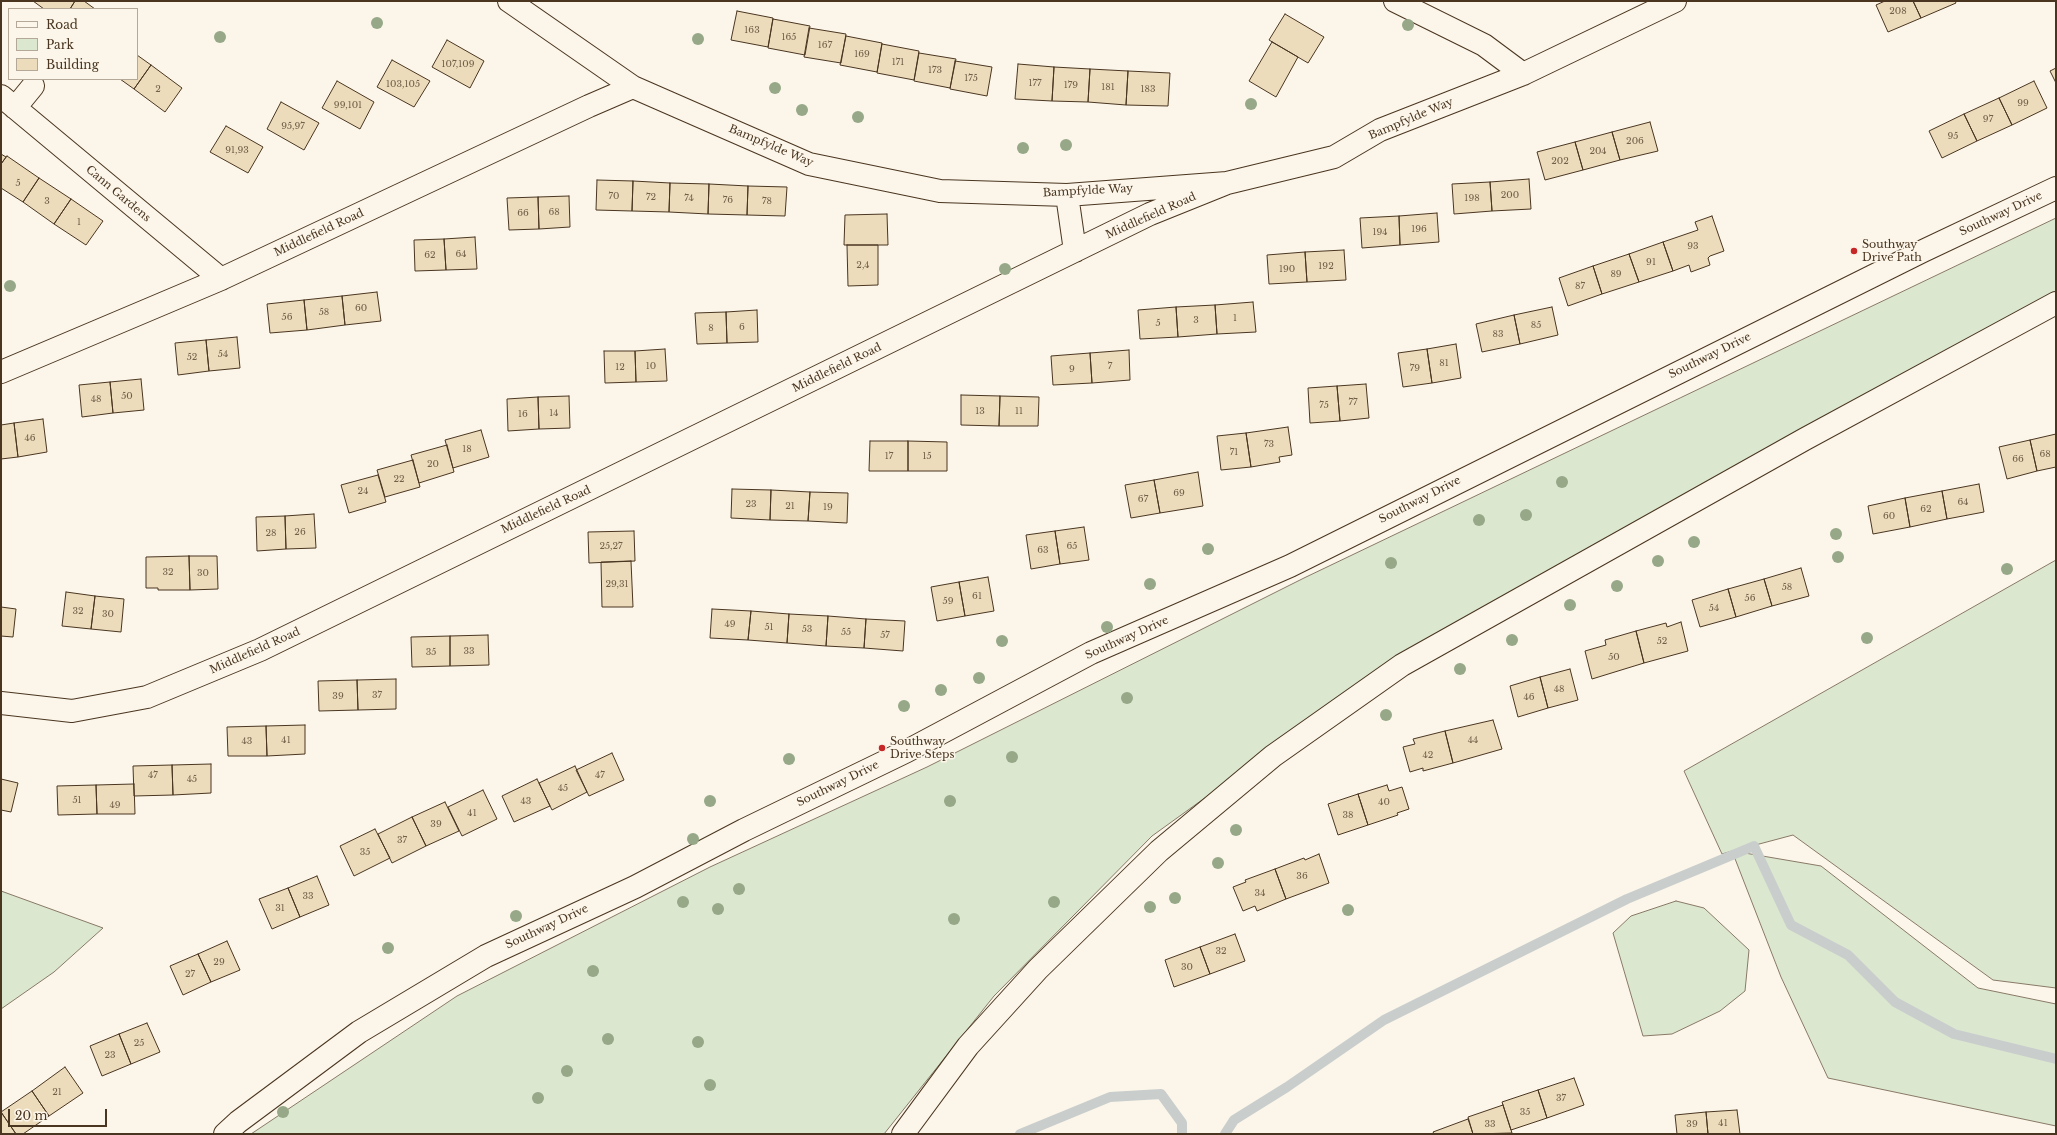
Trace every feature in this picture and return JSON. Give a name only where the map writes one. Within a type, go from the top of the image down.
[{"type":"street","name":"Bampfylde Way","points":[[509,1],[633,87],[809,164],[940,191],[1067,195],[1194,184],[1227,183],[1334,157],[1380,130],[1523,74],[1675,1]]},
{"type":"street","points":[[1395,1],[1484,45],[1523,74]]},
{"type":"street","name":"Cann Gardens","points":[[33,86],[8,102],[221,279]]},
{"type":"street","name":"Middlefield Road","points":[[1,372],[221,279],[589,106],[633,87]]},
{"type":"street","name":"Middlefield Road","points":[[1,703],[72,711],[147,697],[252,653],[331,616],[451,555],[609,480],[1150,214],[1227,183]]},
{"type":"street","name":"Southway Drive","points":[[225,1134],[238,1122],[360,1032],[486,956],[635,886],[751,827],[907,751],[1091,653],[1290,566],[1916,254],[2056,188]]},
{"type":"street","points":[[1067,195],[1075,251]]},
{"type":"street","points":[[903,1134],[968,1046],[1053,954],[1159,851],[1274,756],[1402,665],[1804,438],[2056,303]]},
{"type":"green space","points":[[2056,218],[2056,300],[1399,658],[1152,836],[994,996],[884,1134],[251,1134],[457,996],[710,867],[927,767],[1304,578]]},
{"type":"green space","points":[[2056,560],[2056,988],[1993,980],[1793,835],[1733,851],[1821,866],[1978,988],[2056,1004],[2056,1126],[1828,1078],[1781,977],[1732,851],[1722,854],[1684,771]]},
{"type":"green space","points":[[1,891],[103,928],[54,972],[1,1009]]},
{"type":"green space","points":[[1676,901],[1704,908],[1749,950],[1745,991],[1720,1011],[1672,1034],[1643,1036],[1613,933],[1631,916]]},
{"type":"building","points":[[33,1],[75,1],[71,8],[43,8]]},
{"type":"building","points":[[75,1],[84,1],[94,8],[71,8]]},
{"type":"building","points":[[1885,1],[1913,1],[1921,18],[1888,32],[1876,5]]},
{"type":"building","points":[[1913,1],[1955,1],[1956,3],[1921,18]]},
{"type":"building","points":[[737,11],[773,18],[768,47],[731,40]]},
{"type":"building","points":[[1285,14],[1324,37],[1308,63],[1269,40]]},
{"type":"building","points":[[773,19],[810,26],[805,55],[768,48]]},
{"type":"building","points":[[809,28],[846,34],[841,63],[804,57]]},
{"type":"building","points":[[846,36],[882,43],[877,72],[840,65]]},
{"type":"building","points":[[447,40],[484,61],[470,88],[432,67]]},
{"type":"building","points":[[1272,42],[1298,57],[1276,97],[1249,81]]},
{"type":"building","points":[[882,44],[919,51],[914,80],[877,73]]},
{"type":"building","points":[[919,53],[956,59],[950,88],[914,81]]},
{"type":"building","points":[[138,56],[151,65],[134,89],[121,80],[138,80]]},
{"type":"building","points":[[392,60],[430,81],[414,107],[377,87]]},
{"type":"building","points":[[955,61],[992,67],[987,96],[950,89]]},
{"type":"building","points":[[1018,64],[1054,67],[1052,101],[1015,99]]},
{"type":"building","points":[[151,65],[182,88],[165,112],[134,89]]},
{"type":"building","points":[[1054,67],[1090,69],[1088,102],[1052,101]]},
{"type":"building","points":[[2056,68],[2056,83],[2050,71]]},
{"type":"building","points":[[1090,69],[1128,71],[1126,105],[1088,102]]},
{"type":"building","points":[[1128,71],[1170,73],[1168,106],[1126,105]]},
{"type":"building","points":[[337,81],[374,102],[360,129],[322,108]]},
{"type":"building","points":[[2034,81],[2047,108],[2012,125],[1999,98]]},
{"type":"building","points":[[1999,98],[2012,125],[1977,141],[1964,114]]},
{"type":"building","points":[[281,102],[319,123],[304,150],[267,129]]},
{"type":"building","points":[[1964,114],[1977,141],[1942,158],[1929,131]]},
{"type":"building","points":[[1650,122],[1658,151],[1620,160],[1612,132]]},
{"type":"building","points":[[226,126],[263,147],[248,173],[210,152]]},
{"type":"building","points":[[1612,132],[1620,160],[1583,170],[1575,142]]},
{"type":"building","points":[[1575,142],[1583,170],[1545,180],[1537,152]]},
{"type":"building","points":[[1,154],[6,157],[1,164]]},
{"type":"building","points":[[7,156],[39,178],[23,202],[1,188],[1,164]]},
{"type":"building","points":[[39,178],[71,199],[54,224],[23,202]]},
{"type":"building","points":[[1529,179],[1531,209],[1492,211],[1490,182]]},
{"type":"building","points":[[597,180],[633,181],[632,211],[596,210]]},
{"type":"building","points":[[633,181],[670,183],[669,212],[632,211]]},
{"type":"building","points":[[1490,182],[1492,211],[1454,214],[1452,184]]},
{"type":"building","points":[[670,183],[709,184],[708,214],[669,212]]},
{"type":"building","points":[[709,184],[748,186],[747,215],[708,214]]},
{"type":"building","points":[[748,186],[787,187],[785,216],[747,215]]},
{"type":"building","points":[[569,196],[570,227],[539,229],[538,197]]},
{"type":"building","points":[[538,197],[539,229],[509,230],[507,198]]},
{"type":"building","points":[[71,199],[103,221],[86,245],[54,224]]},
{"type":"building","points":[[1437,213],[1439,242],[1400,245],[1399,216]]},
{"type":"building","points":[[887,214],[888,245],[844,245],[845,215]]},
{"type":"building","points":[[1399,216],[1400,245],[1362,248],[1360,218]]},
{"type":"building","points":[[1712,216],[1724,251],[1708,258],[1710,265],[1691,272],[1689,265],[1673,271],[1663,242],[1698,230],[1695,222]]},
{"type":"building","points":[[475,237],[477,269],[446,270],[444,239]]},
{"type":"building","points":[[444,239],[446,270],[415,271],[414,240]]},
{"type":"building","points":[[1663,242],[1673,271],[1639,282],[1629,254]]},
{"type":"building","points":[[847,245],[878,245],[878,285],[848,286]]},
{"type":"building","points":[[1344,250],[1346,280],[1307,282],[1305,252]]},
{"type":"building","points":[[1305,252],[1307,282],[1269,284],[1267,255]]},
{"type":"building","points":[[1629,254],[1639,282],[1602,294],[1593,266]]},
{"type":"building","points":[[1593,266],[1602,294],[1568,306],[1559,278]]},
{"type":"building","points":[[377,292],[381,321],[345,325],[342,296]]},
{"type":"building","points":[[342,296],[345,325],[307,330],[304,300]]},
{"type":"building","points":[[304,300],[307,330],[270,333],[267,304]]},
{"type":"building","points":[[1253,302],[1256,332],[1217,334],[1215,305]]},
{"type":"building","points":[[1215,305],[1217,334],[1178,337],[1176,307]]},
{"type":"building","points":[[1176,307],[1178,337],[1140,339],[1138,310]]},
{"type":"building","points":[[1552,307],[1558,335],[1520,344],[1514,315]]},
{"type":"building","points":[[757,310],[758,342],[727,343],[726,312]]},
{"type":"building","points":[[726,312],[727,343],[697,344],[695,313]]},
{"type":"building","points":[[1514,315],[1520,344],[1482,352],[1476,324]]},
{"type":"building","points":[[237,337],[240,368],[209,371],[206,340]]},
{"type":"building","points":[[206,340],[209,371],[178,375],[175,343]]},
{"type":"building","points":[[1456,344],[1461,378],[1432,383],[1427,349]]},
{"type":"building","points":[[665,349],[667,381],[636,382],[635,351]]},
{"type":"building","points":[[1427,349],[1432,383],[1403,387],[1398,353]]},
{"type":"building","points":[[1129,350],[1130,380],[1092,383],[1090,353]]},
{"type":"building","points":[[604,351],[635,351],[636,382],[605,383]]},
{"type":"building","points":[[1090,353],[1092,383],[1053,385],[1051,356]]},
{"type":"building","points":[[141,379],[144,410],[113,413],[110,382]]},
{"type":"building","points":[[110,382],[113,413],[82,417],[79,385]]},
{"type":"building","points":[[1366,384],[1369,418],[1340,421],[1337,386]]},
{"type":"building","points":[[1337,386],[1340,421],[1310,423],[1308,388]]},
{"type":"building","points":[[961,395],[1000,396],[999,426],[961,425]]},
{"type":"building","points":[[569,396],[570,428],[539,429],[538,397]]},
{"type":"building","points":[[1000,396],[1039,397],[1038,426],[999,426]]},
{"type":"building","points":[[538,397],[539,429],[508,431],[507,399]]},
{"type":"building","points":[[43,419],[47,452],[18,457],[14,423]]},
{"type":"building","points":[[14,423],[18,457],[1,459],[1,425]]},
{"type":"building","points":[[1288,427],[1292,455],[1279,457],[1280,462],[1251,467],[1246,433]]},
{"type":"building","points":[[481,430],[489,457],[453,468],[445,440]]},
{"type":"building","points":[[1246,433],[1251,467],[1221,470],[1217,436]]},
{"type":"building","points":[[2056,434],[2056,467],[2037,471],[2030,440]]},
{"type":"building","points":[[2030,440],[2037,471],[2007,479],[1999,447]]},
{"type":"building","points":[[870,441],[908,441],[908,471],[869,471]]},
{"type":"building","points":[[908,441],[947,442],[947,471],[908,471]]},
{"type":"building","points":[[447,445],[454,472],[419,483],[411,455]]},
{"type":"building","points":[[413,460],[420,487],[385,497],[377,470]]},
{"type":"building","points":[[1198,472],[1203,506],[1160,513],[1154,480]]},
{"type":"building","points":[[378,475],[386,502],[349,513],[341,485]]},
{"type":"building","points":[[1154,480],[1160,513],[1131,518],[1125,485]]},
{"type":"building","points":[[1979,484],[1984,512],[1947,519],[1942,491]]},
{"type":"building","points":[[732,489],[771,490],[770,520],[731,518]]},
{"type":"building","points":[[771,490],[810,492],[808,521],[770,520]]},
{"type":"building","points":[[1942,491],[1947,519],[1910,527],[1905,498]]},
{"type":"building","points":[[810,492],[848,493],[847,523],[808,521]]},
{"type":"building","points":[[1905,498],[1910,527],[1873,534],[1868,506]]},
{"type":"building","points":[[314,514],[316,548],[286,549],[285,516]]},
{"type":"building","points":[[285,516],[286,549],[257,551],[256,517]]},
{"type":"building","points":[[1084,527],[1089,560],[1060,564],[1055,531]]},
{"type":"building","points":[[634,531],[635,561],[589,563],[588,532]]},
{"type":"building","points":[[1055,531],[1060,564],[1031,569],[1026,535]]},
{"type":"building","points":[[189,556],[190,590],[158,590],[158,588],[146,588],[146,557]]},
{"type":"building","points":[[189,556],[217,556],[218,589],[190,590]]},
{"type":"building","points":[[631,561],[633,607],[602,607],[601,562]]},
{"type":"building","points":[[1801,568],[1809,596],[1772,606],[1764,579]]},
{"type":"building","points":[[988,577],[994,611],[965,616],[959,582]]},
{"type":"building","points":[[1764,579],[1772,606],[1736,617],[1728,589]]},
{"type":"building","points":[[959,582],[965,616],[937,621],[931,587]]},
{"type":"building","points":[[1728,589],[1736,617],[1700,627],[1692,600]]},
{"type":"building","points":[[66,592],[95,596],[91,629],[62,626]]},
{"type":"building","points":[[95,596],[124,599],[121,632],[91,629]]},
{"type":"building","points":[[1,607],[16,609],[13,637],[1,636]]},
{"type":"building","points":[[712,609],[751,611],[748,640],[710,638]]},
{"type":"building","points":[[751,611],[789,614],[787,643],[748,640]]},
{"type":"building","points":[[789,614],[828,616],[826,646],[787,643]]},
{"type":"building","points":[[828,616],[866,619],[864,648],[826,646]]},
{"type":"building","points":[[866,619],[905,621],[903,651],[864,648]]},
{"type":"building","points":[[1681,622],[1688,651],[1644,663],[1636,631],[1666,623],[1667,627]]},
{"type":"building","points":[[1636,631],[1644,663],[1592,679],[1585,651],[1606,645],[1605,640]]},
{"type":"building","points":[[488,635],[489,665],[450,666],[450,636]]},
{"type":"building","points":[[450,636],[450,666],[412,667],[411,637]]},
{"type":"building","points":[[1570,669],[1578,700],[1548,708],[1540,677]]},
{"type":"building","points":[[1540,677],[1548,708],[1518,717],[1510,686]]},
{"type":"building","points":[[396,679],[396,709],[358,710],[357,680]]},
{"type":"building","points":[[357,680],[358,710],[319,711],[318,681]]},
{"type":"building","points":[[1493,720],[1502,749],[1453,763],[1445,731]]},
{"type":"building","points":[[305,725],[305,754],[267,756],[266,726]]},
{"type":"building","points":[[266,726],[267,756],[228,756],[227,727]]},
{"type":"building","points":[[1445,731],[1453,763],[1423,771],[1423,768],[1410,772],[1403,747],[1415,744],[1413,739]]},
{"type":"building","points":[[612,753],[624,780],[589,796],[576,770]]},
{"type":"building","points":[[211,764],[211,793],[173,795],[172,765]]},
{"type":"building","points":[[172,765],[173,795],[134,796],[133,766]]},
{"type":"building","points":[[575,766],[587,792],[552,810],[539,783]]},
{"type":"building","points":[[1,779],[18,783],[11,812],[1,810]]},
{"type":"building","points":[[537,779],[550,806],[514,822],[502,796]]},
{"type":"building","points":[[134,784],[135,814],[97,814],[96,785]]},
{"type":"building","points":[[96,785],[97,814],[58,815],[57,786]]},
{"type":"building","points":[[1387,785],[1389,791],[1402,787],[1409,809],[1397,813],[1398,815],[1368,825],[1358,794]]},
{"type":"building","points":[[483,790],[497,819],[462,836],[448,807]]},
{"type":"building","points":[[1358,794],[1368,825],[1338,835],[1328,804]]},
{"type":"building","points":[[445,802],[459,831],[426,846],[412,817]]},
{"type":"building","points":[[412,817],[426,846],[392,863],[378,834]]},
{"type":"building","points":[[375,829],[390,858],[354,876],[340,846]]},
{"type":"building","points":[[1319,854],[1329,883],[1286,899],[1275,869]]},
{"type":"building","points":[[1275,869],[1286,899],[1257,911],[1255,906],[1243,911],[1233,887],[1246,882],[1245,880]]},
{"type":"building","points":[[317,876],[329,905],[300,917],[288,888]]},
{"type":"building","points":[[288,888],[300,917],[272,929],[259,899]]},
{"type":"building","points":[[1235,934],[1245,961],[1210,974],[1200,947]]},
{"type":"building","points":[[227,941],[240,970],[211,982],[198,954]]},
{"type":"building","points":[[1200,947],[1210,974],[1174,987],[1165,960]]},
{"type":"building","points":[[198,954],[211,982],[183,995],[170,966]]},
{"type":"building","points":[[147,1023],[160,1052],[131,1064],[119,1034]]},
{"type":"building","points":[[119,1034],[131,1064],[102,1076],[90,1046]]},
{"type":"building","points":[[65,1067],[83,1093],[49,1116],[32,1091]]},
{"type":"building","points":[[1574,1078],[1584,1105],[1547,1118],[1538,1090]]},
{"type":"building","points":[[1538,1090],[1547,1118],[1511,1130],[1502,1102]]},
{"type":"building","points":[[32,1091],[49,1116],[23,1134],[16,1134],[1,1112]]},
{"type":"building","points":[[1503,1105],[1512,1133],[1473,1134],[1468,1117]]},
{"type":"building","points":[[1737,1110],[1740,1134],[1708,1134],[1706,1112]]},
{"type":"building","points":[[1,1112],[16,1134],[1,1134]]},
{"type":"building","points":[[1706,1112],[1708,1134],[1677,1134],[1675,1115]]},
{"type":"building","points":[[1468,1119],[1473,1134],[1434,1134],[1433,1132]]},
{"type":"waterway","points":[[1225,1134],[1234,1120],[1287,1087],[1384,1020],[1627,899],[1754,846],[1791,925],[1848,955],[1895,1002],[1954,1034],[2056,1059]]},
{"type":"waterway","points":[[1020,1134],[1110,1097],[1161,1094],[1182,1123],[1182,1134]]},
{"type":"place","name":"Southway Drive Path","points":[[1854,251]]},
{"type":"place","name":"Southway Drive Steps","points":[[882,748]]}]
